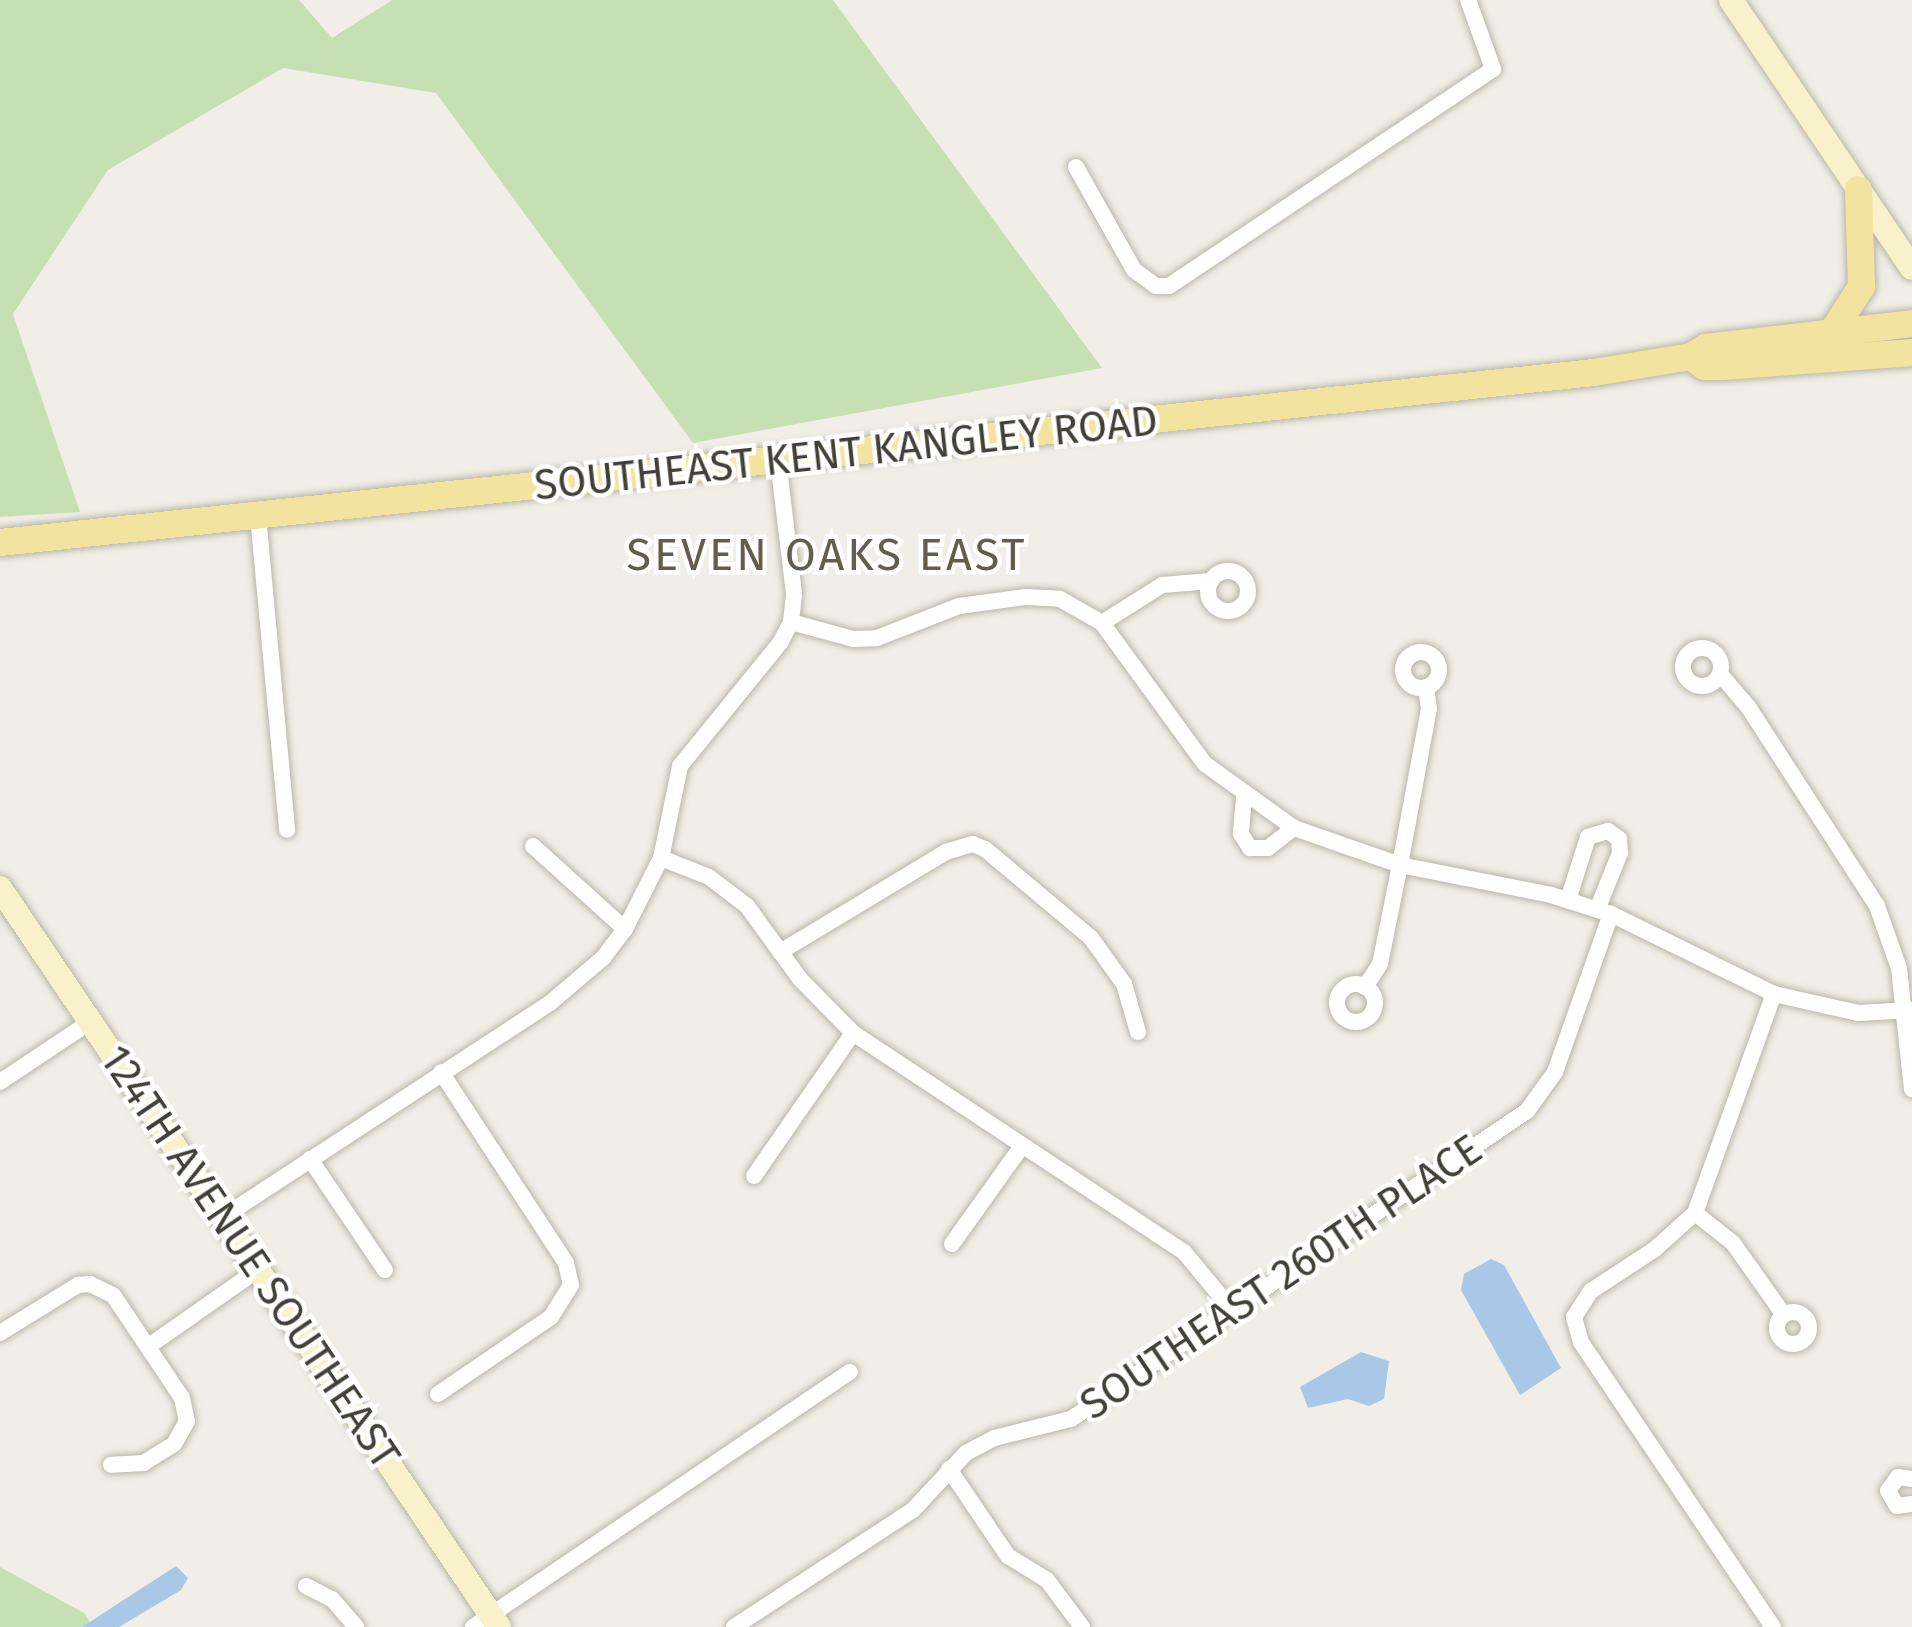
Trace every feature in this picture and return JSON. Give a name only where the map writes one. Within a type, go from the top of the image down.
[{"type":"main road","points":[[1832,331],[1861,286],[1858,189]]},
{"type":"main road","name":"SOUTHEAST KENT KANGLEY ROAD","points":[[0,542],[1593,372],[1691,356],[1705,347],[1912,323]]},
{"type":"main road","name":"SOUTHEAST KENT KANGLEY ROAD","points":[[1691,356],[1704,366],[1722,366],[1912,352]]},
{"type":"street","points":[[1076,167],[1134,270],[1156,286],[1185,279],[1493,69],[1468,0]]},
{"type":"street","points":[[1731,0],[1912,268]]},
{"type":"street","points":[[224,1217],[579,981],[625,929],[661,858],[680,766],[791,622],[794,594],[778,460]]},
{"type":"street","points":[[259,516],[287,830]]},
{"type":"street","points":[[1102,622],[1162,585],[1211,580]]},
{"type":"street","points":[[791,622],[840,637],[877,638],[937,612],[1026,597],[1060,599],[1102,622],[1177,733],[1244,797],[1294,828],[1400,865],[1568,900],[1604,912],[1774,994],[1858,1012],[1908,1011]]},
{"type":"street","points":[[1720,674],[1749,708],[1877,906],[1908,1011],[1912,1090]]},
{"type":"street","points":[[1366,987],[1380,964],[1400,865],[1429,709],[1426,687]]},
{"type":"street","points":[[1244,797],[1241,834],[1250,848],[1268,848],[1294,828]]},
{"type":"street","name":"SOUTHEAST 260TH PLACE","points":[[734,1627],[899,1520],[949,1468],[994,1438],[1071,1419],[1527,1111],[1555,1072],[1604,912],[1620,853],[1619,839],[1608,831],[1588,837],[1568,900]]},
{"type":"street","points":[[780,952],[946,851],[973,844],[986,849],[1090,938],[1124,985],[1138,1031]]},
{"type":"street","points":[[533,846],[625,929]]},
{"type":"street","points":[[661,858],[728,889],[853,1033],[1184,1252],[1232,1310]]},
{"type":"street","name":"124TH AVENUE SOUTHEAST","points":[[0,888],[260,1269],[488,1623]]},
{"type":"street","points":[[1773,1627],[1581,1342],[1574,1317],[1591,1291],[1654,1250],[1695,1213],[1774,994]]},
{"type":"street","points":[[0,1082],[91,1022]]},
{"type":"street","points":[[754,1176],[853,1033]]},
{"type":"street","points":[[438,1394],[551,1317],[571,1285],[566,1263],[441,1072]]},
{"type":"street","points":[[952,1244],[1022,1146]]},
{"type":"street","points":[[310,1159],[385,1270]]},
{"type":"street","points":[[1695,1213],[1733,1243],[1784,1315]]},
{"type":"street","points":[[149,1346],[260,1269]]},
{"type":"street","points":[[0,1334],[64,1290],[90,1284],[113,1295],[187,1409],[184,1433],[144,1463],[111,1465]]},
{"type":"street","points":[[488,1623],[850,1372]]},
{"type":"street","points":[[949,1468],[1009,1556],[1047,1580],[1082,1627]]},
{"type":"street","points":[[1911,1507],[1897,1506],[1888,1491],[1898,1478],[1912,1479]]},
{"type":"street","points":[[306,1586],[332,1599],[356,1627]]},
{"type":"green space","points":[[0,0],[299,0],[332,38],[392,0],[833,0],[1102,368],[693,443],[436,93],[283,68],[108,170],[13,314],[80,512],[0,517]]},
{"type":"green space","points":[[0,1567],[84,1613],[93,1627],[0,1627]]},
{"type":"water","points":[[1491,1259],[1504,1265],[1561,1368],[1520,1395],[1461,1290],[1464,1274]]},
{"type":"water","points":[[1361,1352],[1389,1361],[1384,1399],[1369,1406],[1348,1399],[1308,1408],[1300,1387]]},
{"type":"water","points":[[176,1566],[188,1578],[181,1590],[119,1627],[82,1627]]},
{"type":"district","name":"SEVEN OAKS EAST","points":[[827,556]]}]
